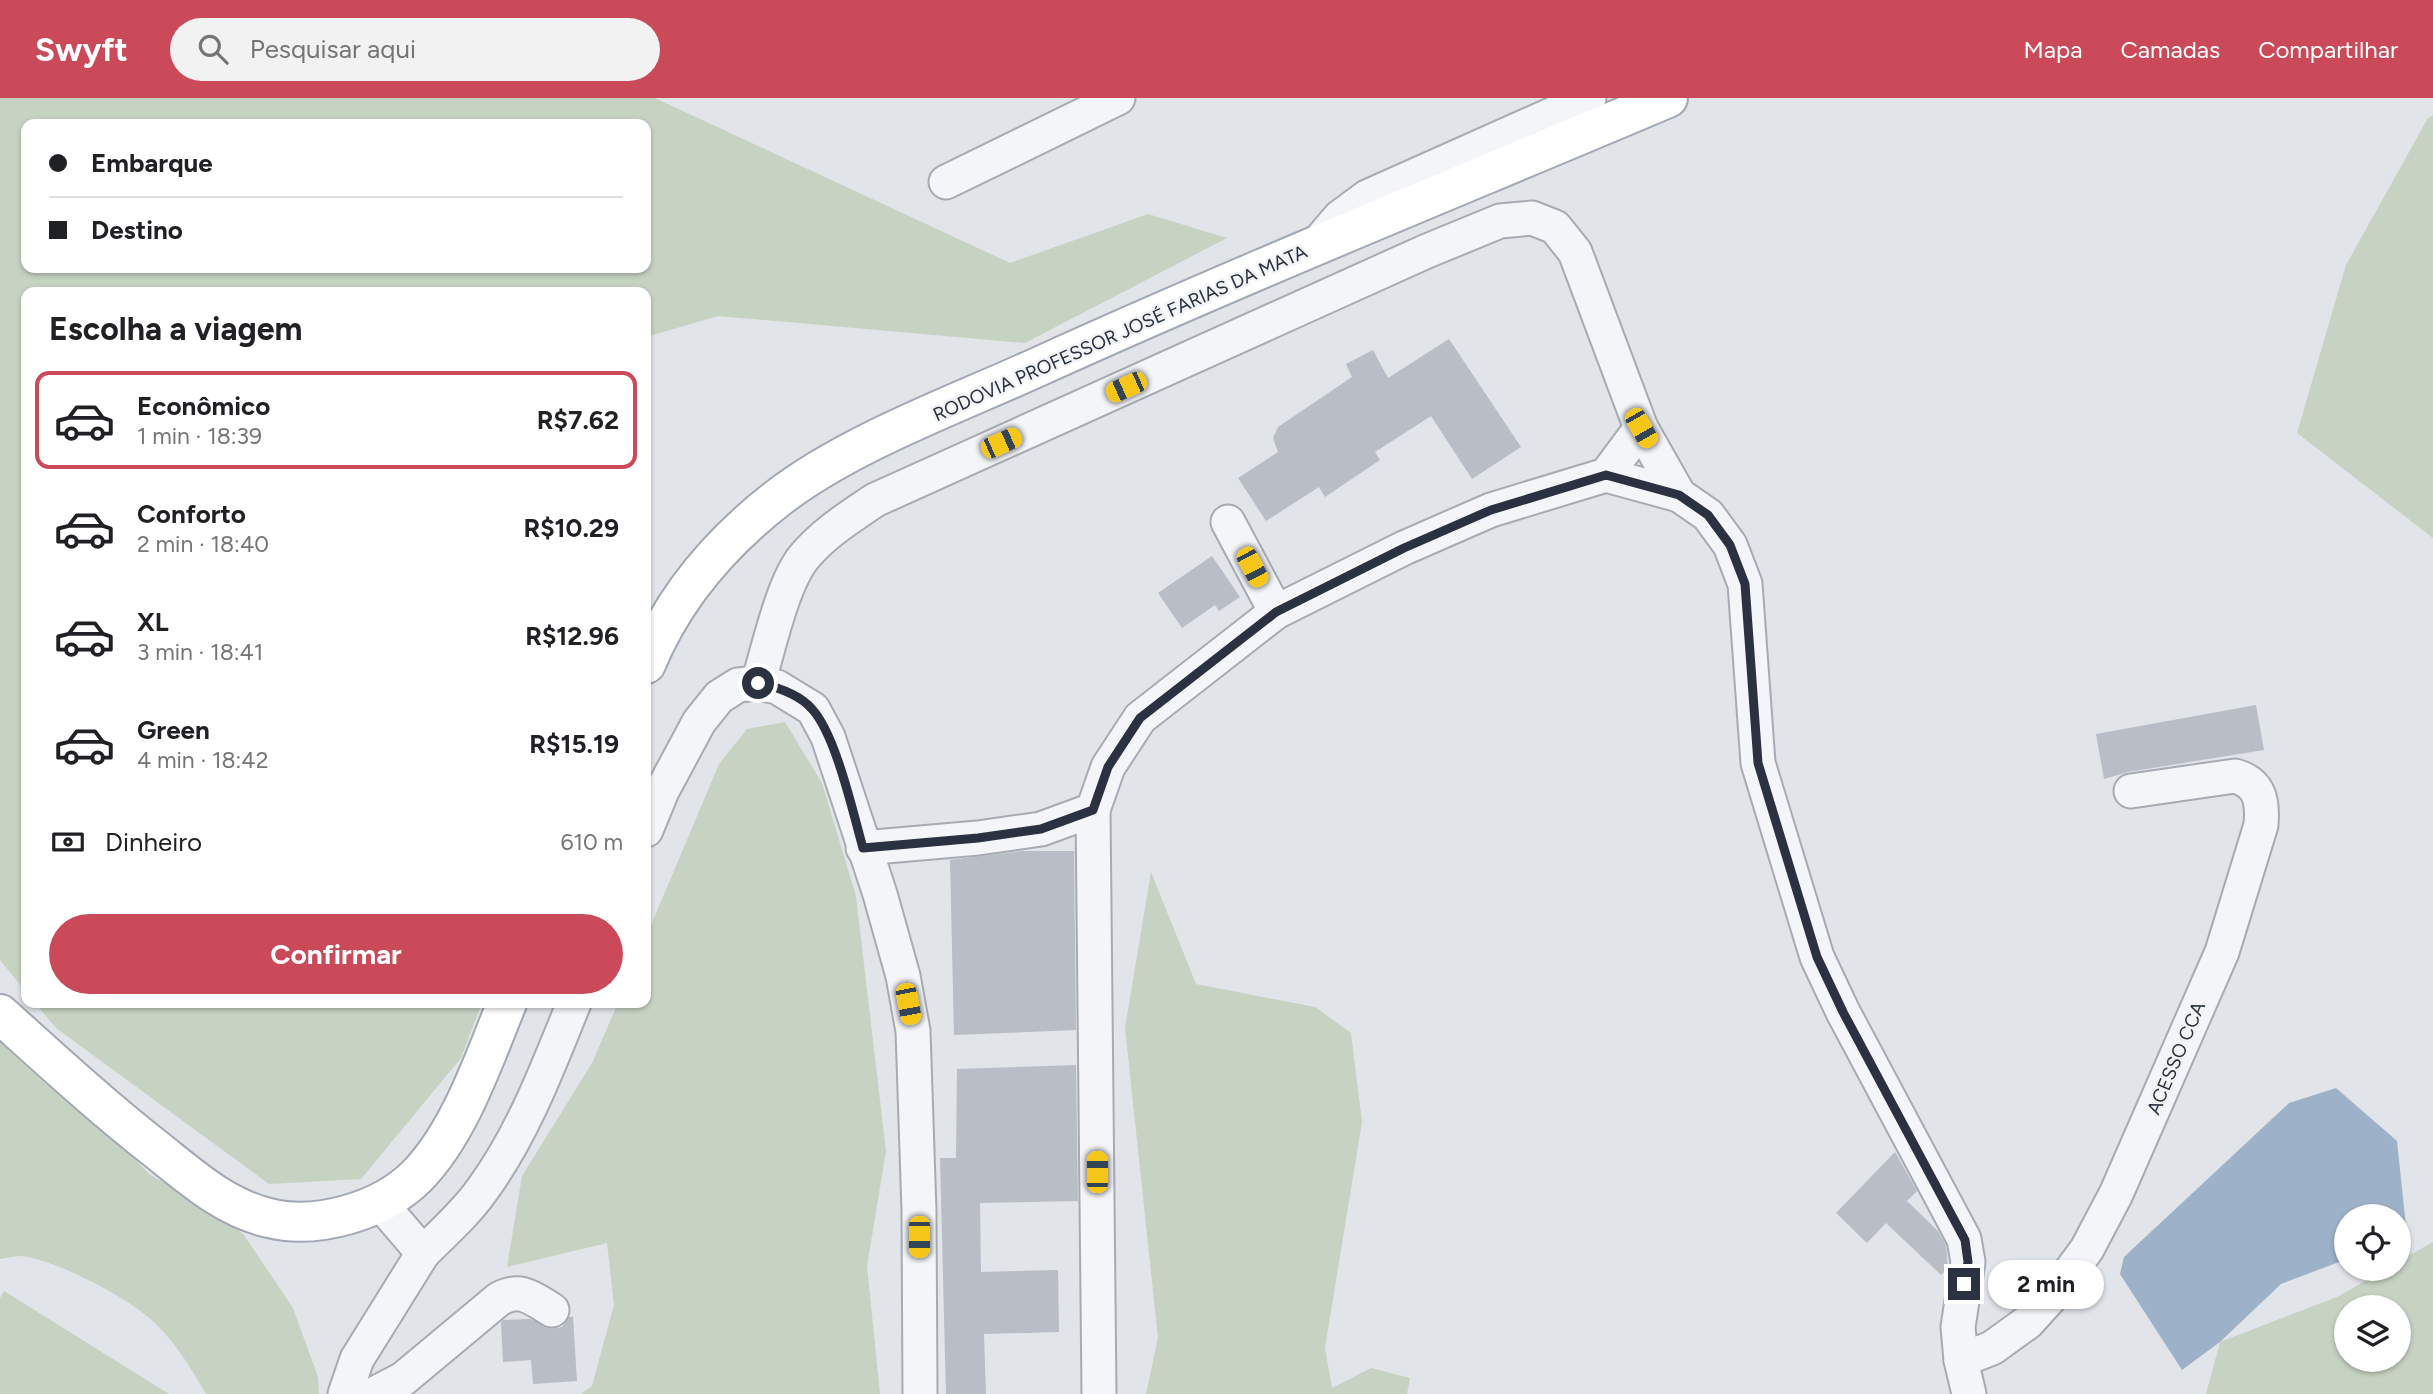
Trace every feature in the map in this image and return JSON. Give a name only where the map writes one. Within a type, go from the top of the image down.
[{"type":"main road","name":"RODOVIA PROFESSOR JOSÉ FARIAS DA MATA","points":[[651,654],[677,602],[706,563],[780,497],[830,466],[888,435],[1144,319],[1668,98]]},
{"type":"main road","points":[[0,1014],[126,1125],[216,1195],[269,1219],[307,1220],[351,1214],[382,1204],[416,1177],[449,1133],[476,1078],[505,1008]]},
{"type":"street","points":[[946,182],[1118,98]]},
{"type":"street","points":[[1314,247],[1340,217],[1367,197],[1589,98]]},
{"type":"street","points":[[758,683],[791,579],[803,558],[830,530],[875,500],[1414,256],[1500,221],[1532,218],[1544,222],[1555,227],[1575,253],[1641,428],[1679,495]]},
{"type":"street","points":[[1606,475],[1641,428]]},
{"type":"street","points":[[1099,1394],[1093,810],[1108,767],[1140,718],[1276,612],[1404,548],[1491,510],[1606,475],[1679,495],[1708,515],[1730,545],[1745,584],[1758,763],[1817,957],[1843,1012],[1965,1240],[1968,1262],[1958,1327],[1961,1360],[1969,1394]]},
{"type":"street","points":[[1228,522],[1276,612]]},
{"type":"street","points":[[651,818],[699,722],[719,697],[738,685],[758,683],[777,687],[813,709],[828,737],[863,848],[902,976],[913,1031],[919,1211],[920,1394]]},
{"type":"street","name":"ACESSO CCA","points":[[1961,1360],[1992,1348],[2028,1322],[2087,1249],[2121,1182],[2222,952],[2261,825],[2263,807],[2258,790],[2249,780],[2235,776],[2131,791]]},
{"type":"street","points":[[863,848],[978,838],[1041,829],[1093,810]]},
{"type":"street","points":[[345,1394],[357,1359],[423,1253],[473,1201],[506,1153],[538,1092],[572,1008]]},
{"type":"street","points":[[382,1204],[423,1253]]},
{"type":"street","points":[[374,1394],[403,1379],[499,1299],[512,1292],[525,1293],[552,1310]]},
{"type":"green space","points":[[0,98],[655,98],[1010,263],[1148,214],[1227,238],[1025,343],[718,316],[651,336],[651,287],[21,287],[21,986],[0,960]]},
{"type":"green space","points":[[2433,115],[2433,538],[2297,433],[2346,265],[2428,118]]},
{"type":"green space","points":[[785,722],[822,783],[856,896],[886,1151],[867,1266],[880,1394],[581,1394],[592,1386],[614,1305],[607,1243],[507,1267],[522,1176],[592,1063],[616,1008],[651,1008],[651,925],[719,764],[747,729]]},
{"type":"green space","points":[[1151,872],[1196,984],[1315,1007],[1351,1033],[1362,1122],[1325,1348],[1332,1388],[1371,1368],[1410,1378],[1407,1394],[1146,1394],[1158,1338],[1125,1028]]},
{"type":"green space","points":[[39,1008],[480,1008],[461,1058],[361,1179],[269,1184],[56,1028]]},
{"type":"green space","points":[[0,1034],[91,1112],[149,1174],[224,1217],[244,1235],[293,1308],[318,1377],[319,1394],[206,1394],[171,1340],[145,1314],[130,1304],[93,1282],[36,1259],[21,1256],[0,1259]]},
{"type":"green space","points":[[2433,1242],[2433,1394],[2206,1394],[2220,1342],[2334,1298],[2334,1372],[2411,1372],[2411,1295],[2340,1295],[2365,1281],[2411,1281],[2411,1254]]},
{"type":"green space","points":[[4,1291],[169,1394],[0,1394],[0,1298]]},
{"type":"water","points":[[2336,1088],[2397,1141],[2404,1204],[2334,1204],[2334,1264],[2281,1284],[2220,1342],[2182,1370],[2120,1274],[2124,1257],[2289,1103]]},
{"type":"building","points":[[1449,339],[1521,447],[1472,479],[1431,416],[1375,452],[1380,460],[1325,497],[1319,487],[1266,521],[1238,478],[1278,452],[1273,438],[1278,427],[1352,377],[1346,364],[1373,350],[1388,378]]},
{"type":"building","points":[[1212,556],[1240,597],[1219,611],[1215,605],[1182,628],[1158,593]]},
{"type":"building","points":[[2256,705],[2264,750],[2128,772],[2104,779],[2096,734]]},
{"type":"building","points":[[1022,851],[1074,851],[1076,1030],[954,1035],[950,860]]},
{"type":"building","points":[[1076,1065],[1078,1201],[980,1203],[981,1272],[1058,1270],[1059,1332],[984,1334],[986,1394],[946,1394],[940,1158],[956,1158],[957,1069]]},
{"type":"building","points":[[1895,1152],[1917,1191],[1907,1201],[1938,1231],[1946,1245],[1948,1268],[1941,1275],[1886,1223],[1867,1243],[1836,1213]]},
{"type":"building","points":[[569,1317],[573,1317],[577,1381],[533,1384],[531,1360],[503,1362],[503,1320],[530,1319],[552,1329],[562,1327]]},
{"type":"route","points":[[758,683],[777,687],[813,709],[828,737],[863,848],[978,838],[1041,829],[1093,810],[1108,767],[1140,718],[1276,612],[1404,548],[1491,510],[1606,475],[1679,495],[1708,515],[1730,545],[1745,584],[1758,763],[1779,839],[1817,957],[1843,1012],[1965,1240],[1968,1262],[1964,1284]]}]
